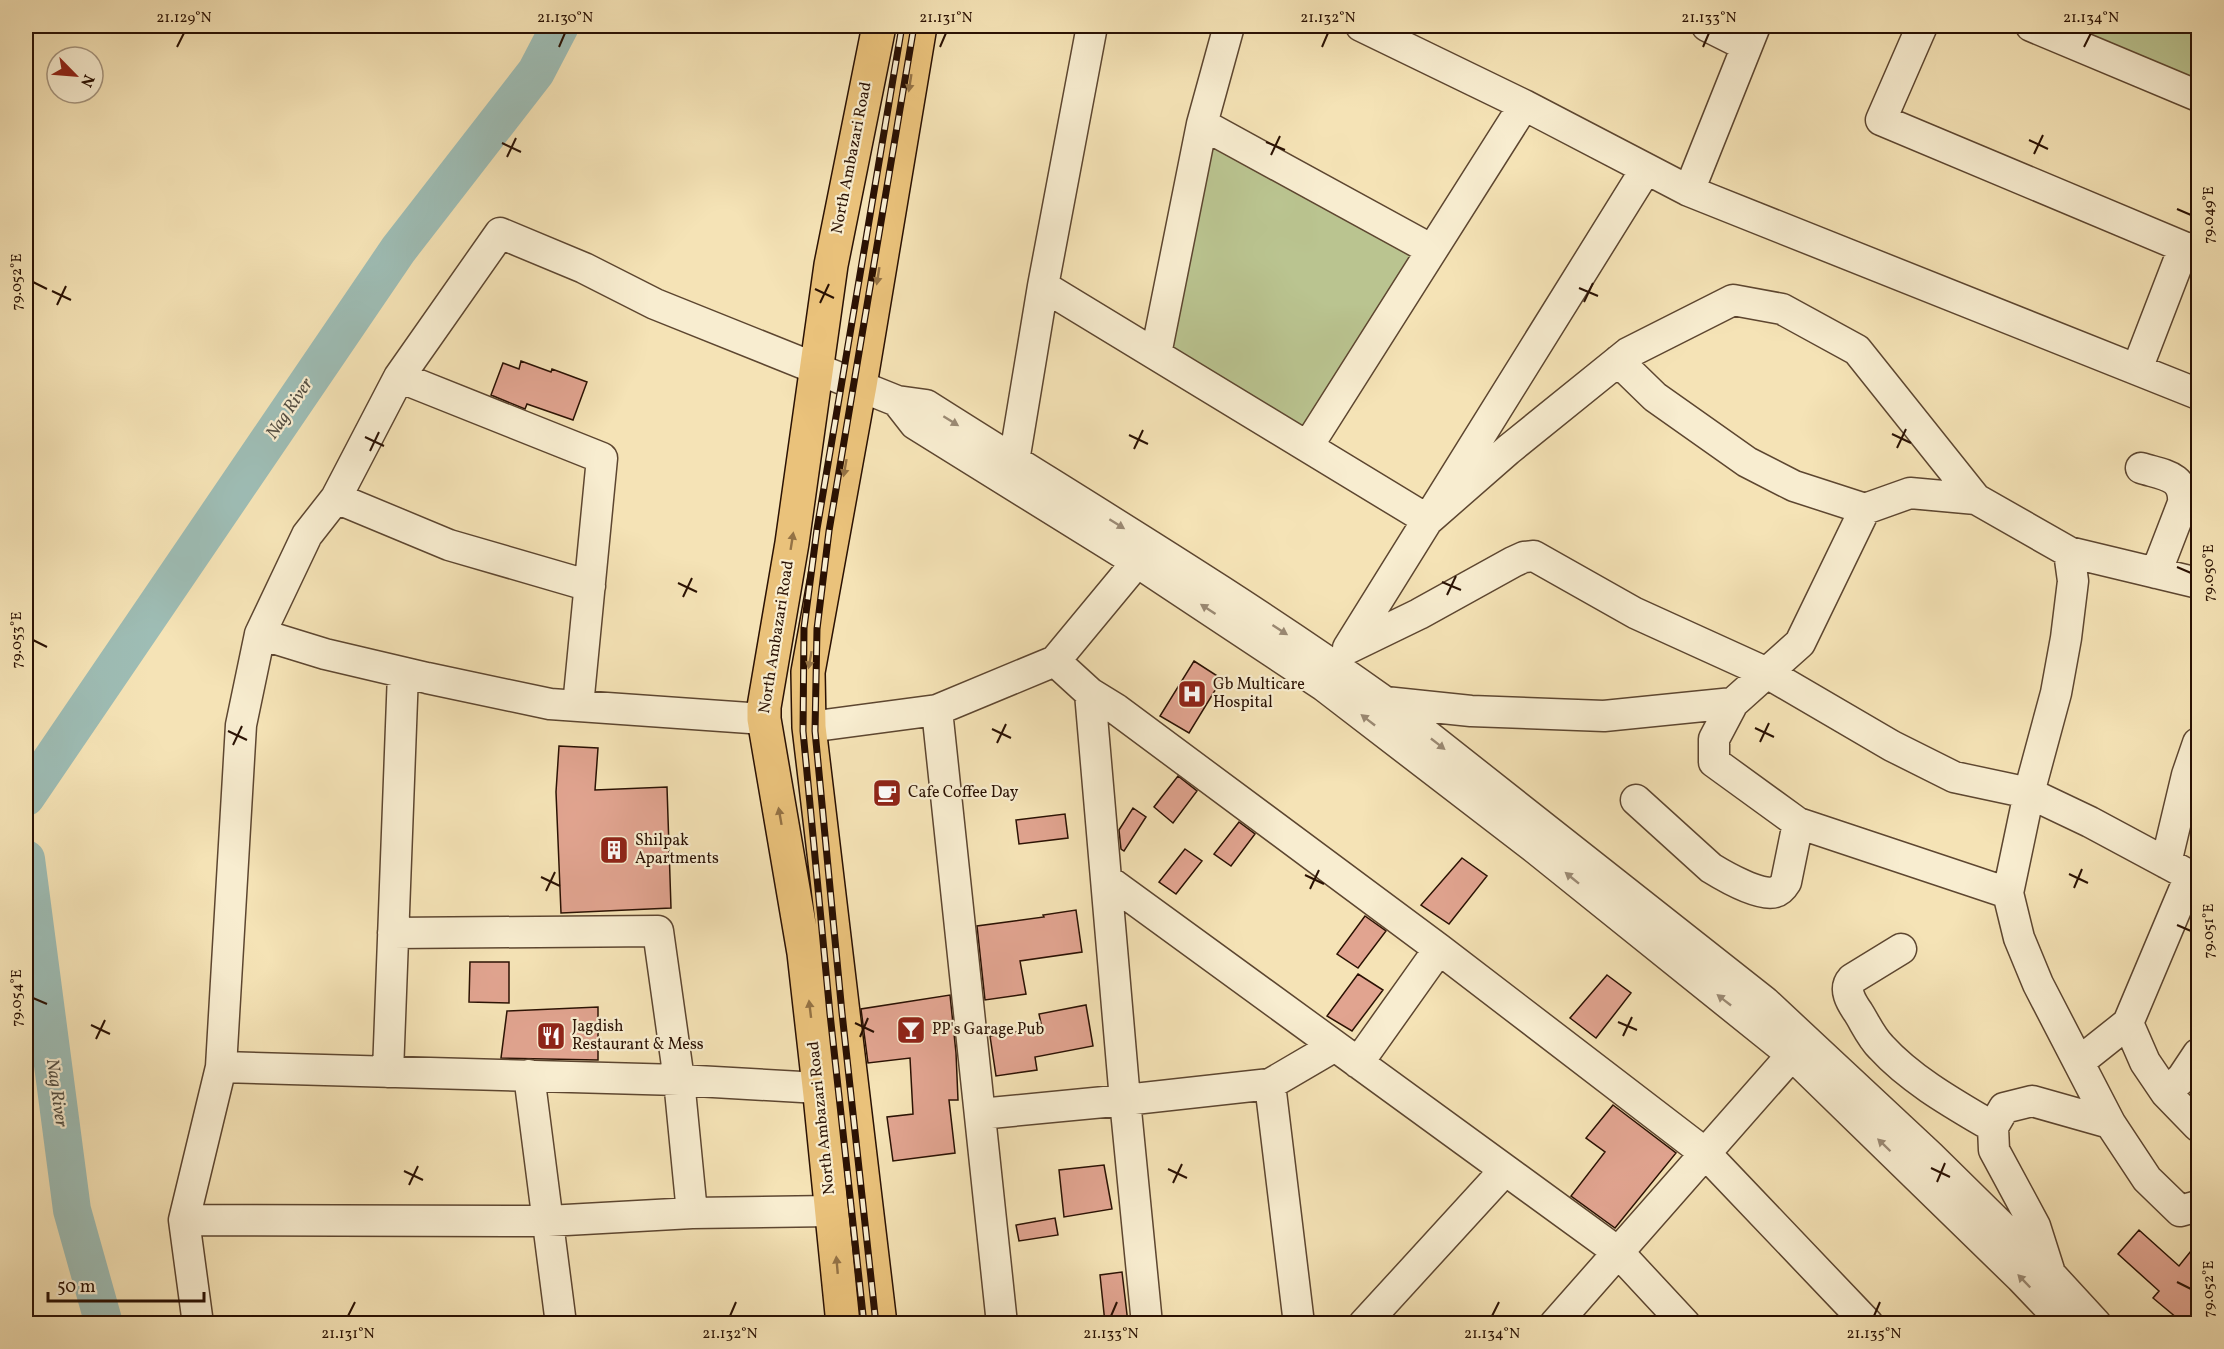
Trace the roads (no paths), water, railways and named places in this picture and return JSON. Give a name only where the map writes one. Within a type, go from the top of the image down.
[{"type":"main road","name":"North Ambazari Road","points":[[843,1323],[804,953],[764,719],[766,691],[792,543],[815,366],[819,285],[879,26]]},
{"type":"main road","name":"North Ambazari Road","points":[[880,1323],[809,727],[808,672],[860,385],[920,26]]},
{"type":"street","points":[[1014,461],[1043,286],[1092,26]]},
{"type":"street","points":[[1156,354],[1202,124],[1229,26]]},
{"type":"street","points":[[1361,26],[1524,105],[1689,191],[2199,394]]},
{"type":"street","points":[[1689,191],[1751,36],[1707,26]]},
{"type":"street","points":[[1922,26],[1881,120],[2191,250],[2137,369]]},
{"type":"street","points":[[2031,26],[2199,96]]},
{"type":"street","points":[[1308,446],[1524,105]]},
{"type":"street","points":[[1202,124],[1432,250]]},
{"type":"street","points":[[1336,667],[1646,169]]},
{"type":"street","points":[[198,1323],[184,1221],[221,1067],[241,725],[260,634],[307,535],[336,498],[399,377],[500,233],[584,268],[655,304],[815,366],[897,401],[926,405],[1014,461],[1143,553]]},
{"type":"street","points":[[1043,286],[1428,520]]},
{"type":"street","points":[[1428,520],[1508,450],[1628,353],[1733,300],[1782,309],[1857,350],[1976,500],[2069,552],[2199,583]]},
{"type":"street","points":[[1618,361],[1655,398],[1747,462],[1794,486],[1865,509],[1910,494],[1976,500]]},
{"type":"street","points":[[399,377],[602,458],[578,706]]},
{"type":"street","points":[[897,401],[915,424],[1143,553],[1336,667],[1385,702],[1756,995],[1798,1046],[2065,1323]]},
{"type":"street","points":[[2141,468],[2175,480],[2181,484],[2184,491],[2183,502],[2156,573]]},
{"type":"street","points":[[336,498],[449,545],[590,586]]},
{"type":"street","points":[[1865,509],[1800,643],[1733,703],[1714,739],[1714,762],[1798,824],[2008,892]]},
{"type":"street","points":[[2069,552],[2073,581],[2066,638],[2056,693],[2029,793],[2008,892],[2019,939],[2038,984],[2110,1123],[2147,1179],[2180,1211],[2199,1206]]},
{"type":"street","points":[[809,727],[937,710],[1055,661],[1143,553]]},
{"type":"street","points":[[1336,667],[1419,614],[1513,562],[1534,556],[1635,613],[1767,673],[1892,746],[1954,777],[2029,793],[2090,822],[2185,873]]},
{"type":"street","points":[[260,634],[326,654],[550,704],[764,719]]},
{"type":"street","points":[[1055,661],[1090,693],[1116,709],[1438,949],[1705,1153],[1868,1323]]},
{"type":"street","points":[[1336,667],[1536,849],[1798,1046],[1929,1155],[2051,1275],[2096,1323]]},
{"type":"street","points":[[388,1072],[403,672]]},
{"type":"street","points":[[1090,693],[1125,1100],[1147,1323]]},
{"type":"street","points":[[1385,702],[1471,711],[1604,716],[1733,703]]},
{"type":"street","points":[[937,710],[1002,1323]]},
{"type":"street","points":[[2079,1062],[2128,1023],[2185,873],[2187,775],[2199,743]]},
{"type":"street","points":[[1636,800],[1711,868],[1763,893],[1774,893],[1786,882],[1798,824]]},
{"type":"street","points":[[1106,879],[1618,1252],[1685,1323]]},
{"type":"street","points":[[393,933],[658,931],[679,1080],[692,1213]]},
{"type":"street","points":[[980,1114],[1270,1084],[1346,1054],[1438,949]]},
{"type":"street","points":[[1901,949],[1851,979],[1847,984],[1847,990],[1854,1005],[1879,1045],[1899,1064],[1948,1100],[1993,1127]]},
{"type":"street","points":[[2128,1023],[2145,1062],[2166,1093],[2197,1120]]},
{"type":"street","points":[[1555,1323],[1798,1046]]},
{"type":"street","points":[[2166,1093],[2182,1078],[2199,1053]]},
{"type":"street","points":[[221,1067],[679,1080],[819,1088],[852,1086]]},
{"type":"street","points":[[529,1075],[561,1323]]},
{"type":"street","points":[[1270,1084],[1299,1323]]},
{"type":"street","points":[[2051,1275],[2035,1227],[1994,1150],[1993,1127],[2004,1107],[2032,1101],[2110,1123]]},
{"type":"street","points":[[1364,1323],[1505,1170]]},
{"type":"street","points":[[184,1221],[548,1221],[692,1213],[832,1211]]},
{"type":"waterway","name":"Nag River","points":[[26,797],[398,250],[536,72],[560,26]]},
{"type":"waterway","name":"Nag River","points":[[26,859],[72,1210],[104,1324]]},
{"type":"railway","points":[[864,1324],[830,1014],[803,731],[804,628],[817,529],[902,26]]},
{"type":"railway","points":[[876,1324],[842,1013],[815,731],[817,629],[829,531],[914,26]]},
{"type":"place","name":"Gb Multicare Hospital","points":[[1192,694]]},
{"type":"place","name":"Cafe Coffee Day","points":[[887,793]]},
{"type":"place","name":"Shilpak Apartments","points":[[614,850]]},
{"type":"place","name":"PP's Garage Pub","points":[[911,1030]]},
{"type":"place","name":"Jagdish Restaurant & Mess","points":[[551,1036]]}]
